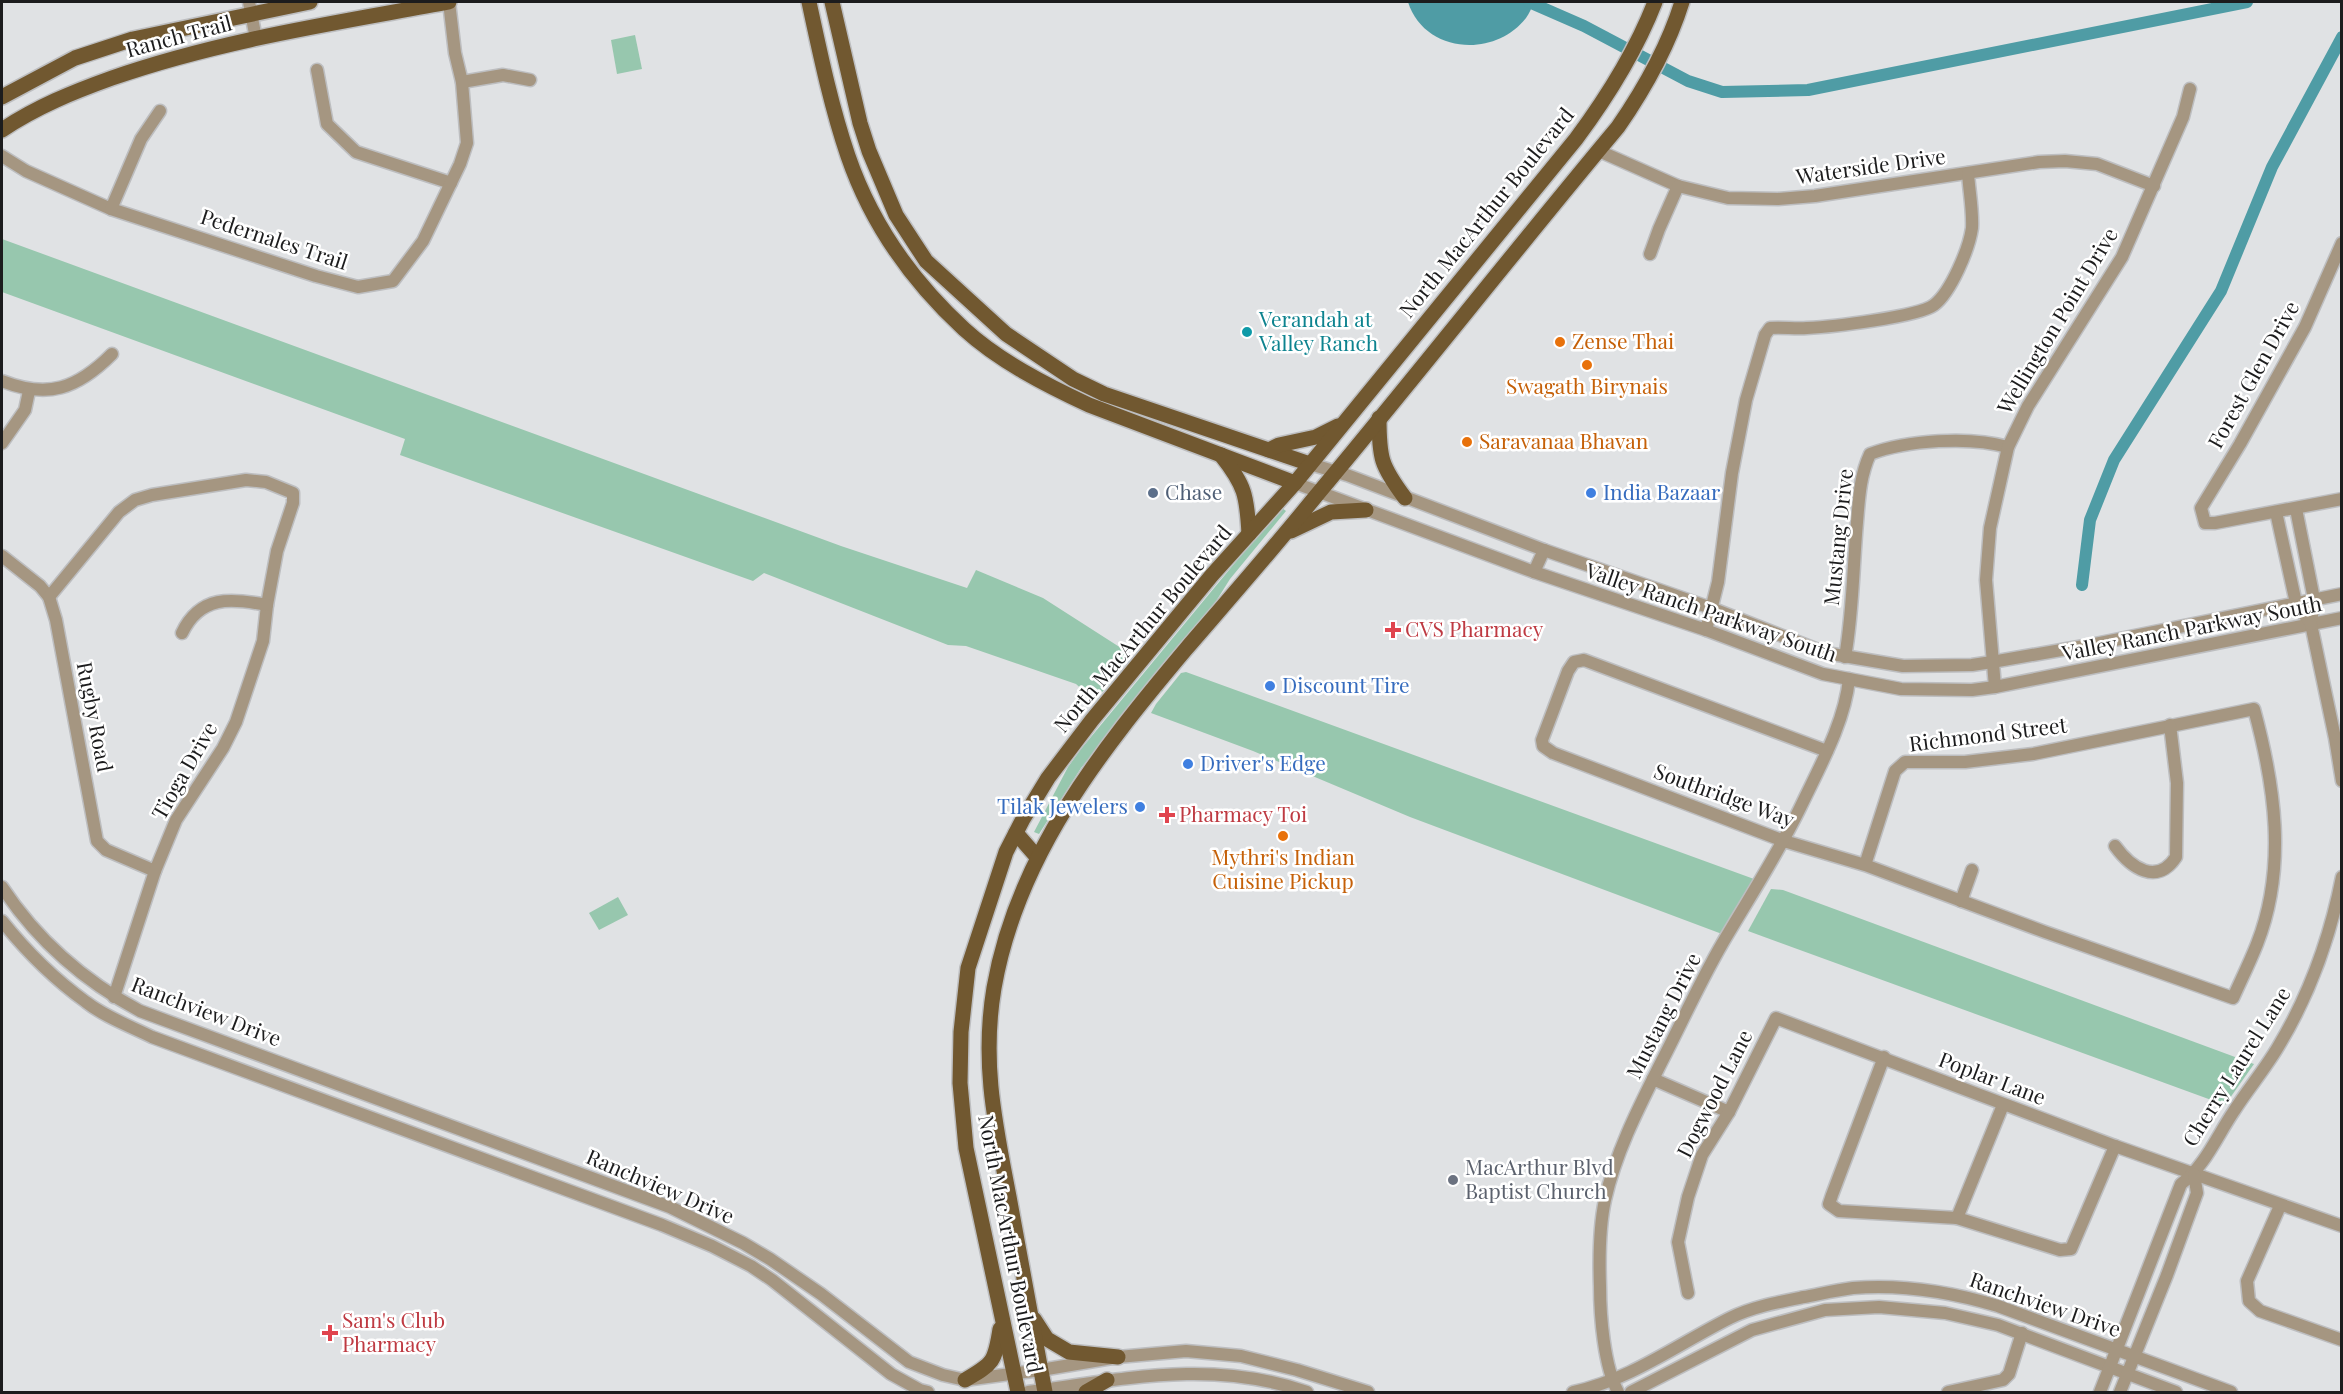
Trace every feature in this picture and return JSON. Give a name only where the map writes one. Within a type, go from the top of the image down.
[{"type":"main road","name":"Ranch Trail","points":[[2,96],[75,58],[134,39],[250,8],[310,2]]},
{"type":"main road","name":"Ranch Trail","points":[[2,130],[23,116],[89,86],[154,63],[256,39],[449,2]]},
{"type":"main road","points":[[809,2],[840,130],[870,207],[891,242],[928,293],[965,330],[1029,373],[1089,405],[1295,483]]},
{"type":"main road","points":[[832,2],[860,123],[879,178],[896,215],[926,261],[1006,334],[1073,379],[1104,394],[1310,464]]},
{"type":"main road","name":"North MacArthur Boulevard","points":[[1018,1392],[966,1148],[960,1083],[961,1032],[968,968],[1006,852],[1048,778],[1092,720],[1295,483],[1557,164],[1615,86],[1655,2]]},
{"type":"main road","name":"North MacArthur Boulevard","points":[[1045,1391],[998,1145],[988,1047],[994,990],[1002,953],[1013,916],[1037,857],[1069,800],[1109,743],[1320,492],[1599,151],[1636,101],[1671,34],[1682,2]]},
{"type":"main road","points":[[861,185],[879,178]]},
{"type":"main road","points":[[1474,263],[1492,281]]},
{"type":"main road","points":[[1029,373],[1041,357]]},
{"type":"main road","points":[[1379,418],[1380,456],[1390,478],[1406,498]]},
{"type":"main road","points":[[1269,450],[1279,445],[1316,437],[1343,423]]},
{"type":"main road","points":[[1221,455],[1240,480],[1246,495],[1249,534]]},
{"type":"main road","points":[[1283,536],[1331,512],[1366,510]]},
{"type":"main road","points":[[1016,833],[1037,857]]},
{"type":"main road","points":[[1006,852],[1037,857]]},
{"type":"main road","points":[[1030,1312],[1047,1339],[1069,1352],[1118,1357]]},
{"type":"main road","points":[[965,1380],[989,1367],[997,1351],[1002,1318]]},
{"type":"main road","points":[[1086,1392],[1107,1380]]},
{"type":"street","name":"Pedernales Trail","points":[[2,156],[26,171],[111,209],[316,276],[358,287],[393,281],[423,241],[467,143],[462,82],[455,52],[449,2]]},
{"type":"street","points":[[250,8],[256,39]]},
{"type":"street","points":[[317,70],[327,124],[356,152],[451,183]]},
{"type":"street","points":[[462,82],[502,75],[530,80]]},
{"type":"street","name":"Wellington Point Drive","points":[[1995,687],[1986,580],[1990,528],[2008,447],[2028,406],[2122,257],[2183,117],[2190,89]]},
{"type":"street","points":[[111,209],[141,139],[160,111]]},
{"type":"street","name":"Waterside Drive","points":[[1599,151],[1678,186],[1728,198],[1778,199],[1815,196],[2039,162],[2065,161],[2097,164],[2154,186]]},
{"type":"street","points":[[1706,630],[1718,582],[1732,473],[1746,400],[1764,335],[1770,328],[1807,328],[1856,322],[1920,313],[1933,306],[1941,299],[1964,257],[1972,227],[1968,172]]},
{"type":"street","points":[[1650,254],[1678,186]]},
{"type":"street","name":"Forest Glen Drive","points":[[2276,512],[2205,523],[2201,508],[2240,444],[2305,327],[2342,243]]},
{"type":"street","points":[[2,381],[29,390],[65,386],[84,378],[111,354]]},
{"type":"street","points":[[2,443],[25,410],[29,390]]},
{"type":"street","name":"Mustang Drive","points":[[1845,657],[1849,635],[1862,471],[1870,454],[1908,445],[1965,440],[1990,442],[2008,447]]},
{"type":"street","name":"Valley Ranch Parkway South","points":[[1310,464],[1336,471],[1544,550],[1711,608],[1826,653],[1903,666],[1971,665],[1992,662],[2090,645],[2342,594]]},
{"type":"street","name":"Tioga Drive","points":[[49,597],[119,512],[135,500],[152,495],[246,480],[266,482],[293,493],[293,503],[277,551],[263,641],[236,722],[223,748],[176,820],[155,871],[114,997]]},
{"type":"street","name":"Valley Ranch Parkway South","points":[[1295,483],[1534,572],[1706,630],[1823,674],[1901,689],[1972,690],[1995,687],[2342,618]]},
{"type":"street","points":[[2311,624],[2296,603],[2276,512],[2342,499]]},
{"type":"street","points":[[2296,509],[2314,599],[2311,624],[2336,738],[2342,781]]},
{"type":"street","points":[[1534,572],[1544,550]]},
{"type":"street","points":[[2286,554],[2304,550]]},
{"type":"street","name":"Rugby Road","points":[[2,556],[26,574],[49,597],[56,620],[97,841],[106,850],[155,871]]},
{"type":"street","points":[[182,633],[188,620],[198,611],[215,603],[238,599],[267,605]]},
{"type":"street","name":"Southridge Way","points":[[1827,751],[1584,660],[1574,662],[1568,671],[1543,735],[1543,746],[1548,749],[1784,841],[1865,865],[2233,998]]},
{"type":"street","name":"Mustang Drive","points":[[1615,1387],[1600,1312],[1599,1240],[1605,1200],[1613,1171],[1627,1134],[1653,1079],[1721,946],[1784,841],[1827,751],[1848,694],[1849,679]]},
{"type":"street","name":"Richmond Street","points":[[1865,865],[1895,771],[1905,762],[1965,762],[2033,754],[2170,724],[2254,709],[2271,778],[2276,854],[2271,893],[2258,942],[2233,998]]},
{"type":"street","points":[[2115,846],[2126,861],[2139,869],[2158,872],[2169,867],[2176,857],[2177,783],[2170,724]]},
{"type":"street","points":[[1961,900],[1972,870]]},
{"type":"street","name":"Cherry Laurel Lane","points":[[2100,1392],[2181,1184],[2194,1174],[2233,1112],[2277,1049],[2299,1010],[2318,967],[2334,917],[2342,877]]},
{"type":"street","name":"Ranchview Drive","points":[[2,887],[39,936],[73,967],[114,997],[140,1011],[670,1207],[770,1259],[821,1294],[909,1362],[943,1375],[965,1380],[1118,1357],[1186,1351],[1241,1356],[1297,1370],[1332,1387],[1368,1392]]},
{"type":"street","name":"Ranchview Drive","points":[[2,921],[20,944],[87,1004],[152,1037],[680,1232],[751,1266],[797,1299],[891,1374],[928,1392]]},
{"type":"street","name":"Poplar Lane","points":[[1776,1018],[2003,1105],[2280,1206],[2342,1226]]},
{"type":"street","name":"Dogwood Lane","points":[[1688,1293],[1678,1242],[1688,1197],[1702,1155],[1729,1112],[1776,1018]]},
{"type":"street","points":[[180,1046],[189,1028]]},
{"type":"street","points":[[1884,1058],[1829,1204],[1839,1210],[1957,1218],[2060,1250],[2071,1249],[2115,1146]]},
{"type":"street","points":[[1653,1079],[1729,1112]]},
{"type":"street","points":[[1957,1218],[2003,1105]]},
{"type":"street","points":[[2120,1392],[2197,1193],[2194,1174]]},
{"type":"street","points":[[2280,1206],[2247,1281],[2249,1301],[2260,1311],[2342,1340]]},
{"type":"street","points":[[662,1225],[670,1207]]},
{"type":"street","points":[[680,1232],[688,1217]]},
{"type":"street","points":[[1879,1287],[1879,1307]]},
{"type":"street","name":"Ranchview Drive","points":[[1573,1392],[1615,1387],[1743,1313],[1791,1300],[1853,1288],[1879,1287],[1916,1289],[1964,1296],[1998,1306],[2231,1392]]},
{"type":"street","name":"Ranchview Drive","points":[[1631,1392],[1752,1330],[1825,1310],[1879,1307],[1945,1313],[1998,1325],[2176,1392]]},
{"type":"street","points":[[1948,1392],[2003,1380],[2009,1374],[2022,1333]]},
{"type":"street","points":[[1028,1392],[1149,1374],[1202,1374],[1261,1379],[1306,1392]]},
{"type":"green space","points":[[635,35],[642,69],[617,74],[611,40]]},
{"type":"green space","points":[[2,239],[841,546],[967,588],[976,570],[1043,598],[1132,655],[1095,701],[1076,684],[966,646],[948,645],[764,573],[753,581],[400,455],[405,439],[2,292]]},
{"type":"green space","points":[[1281,507],[1286,511],[1230,579],[1208,614],[1081,768],[1039,834],[1034,832],[1068,767],[1081,749]]},
{"type":"green space","points":[[1186,672],[1754,879],[1722,934],[1410,817],[1253,751],[1151,713],[1181,673]]},
{"type":"green space","points":[[1771,889],[1783,890],[2254,1064],[2225,1105],[1748,931]]},
{"type":"green space","points":[[618,897],[628,915],[599,930],[589,913]]},
{"type":"water","points":[[1408,2],[1534,2],[1526,18],[1512,31],[1496,40],[1479,44],[1461,44],[1444,40],[1429,32],[1416,19]]},
{"type":"waterway","points":[[1529,2],[1584,26],[1688,81],[1722,92],[1808,90],[2247,2]]},
{"type":"waterway","points":[[2082,585],[2090,520],[2114,460],[2221,291],[2272,167],[2342,37]]},
{"type":"place","name":"Verandah at Valley Ranch","points":[[1247,332]]},
{"type":"place","name":"Zense Thai","points":[[1560,342]]},
{"type":"place","name":"Swagath Birynais","points":[[1587,365]]},
{"type":"place","name":"Saravanaa Bhavan","points":[[1467,442]]},
{"type":"place","name":"Chase","points":[[1153,493]]},
{"type":"place","name":"India Bazaar","points":[[1591,493]]},
{"type":"place","name":"CVS Pharmacy","points":[[1393,630]]},
{"type":"place","name":"Discount Tire","points":[[1270,686]]},
{"type":"place","name":"Driver's Edge","points":[[1188,764]]},
{"type":"place","name":"Tilak Jewelers","points":[[1140,807]]},
{"type":"place","name":"Pharmacy Toi","points":[[1167,815]]},
{"type":"place","name":"Mythri's Indian Cuisine Pickup","points":[[1283,836]]},
{"type":"place","name":"MacArthur Blvd Baptist Church","points":[[1453,1180]]},
{"type":"place","name":"Sam's Club Pharmacy","points":[[330,1333]]}]
